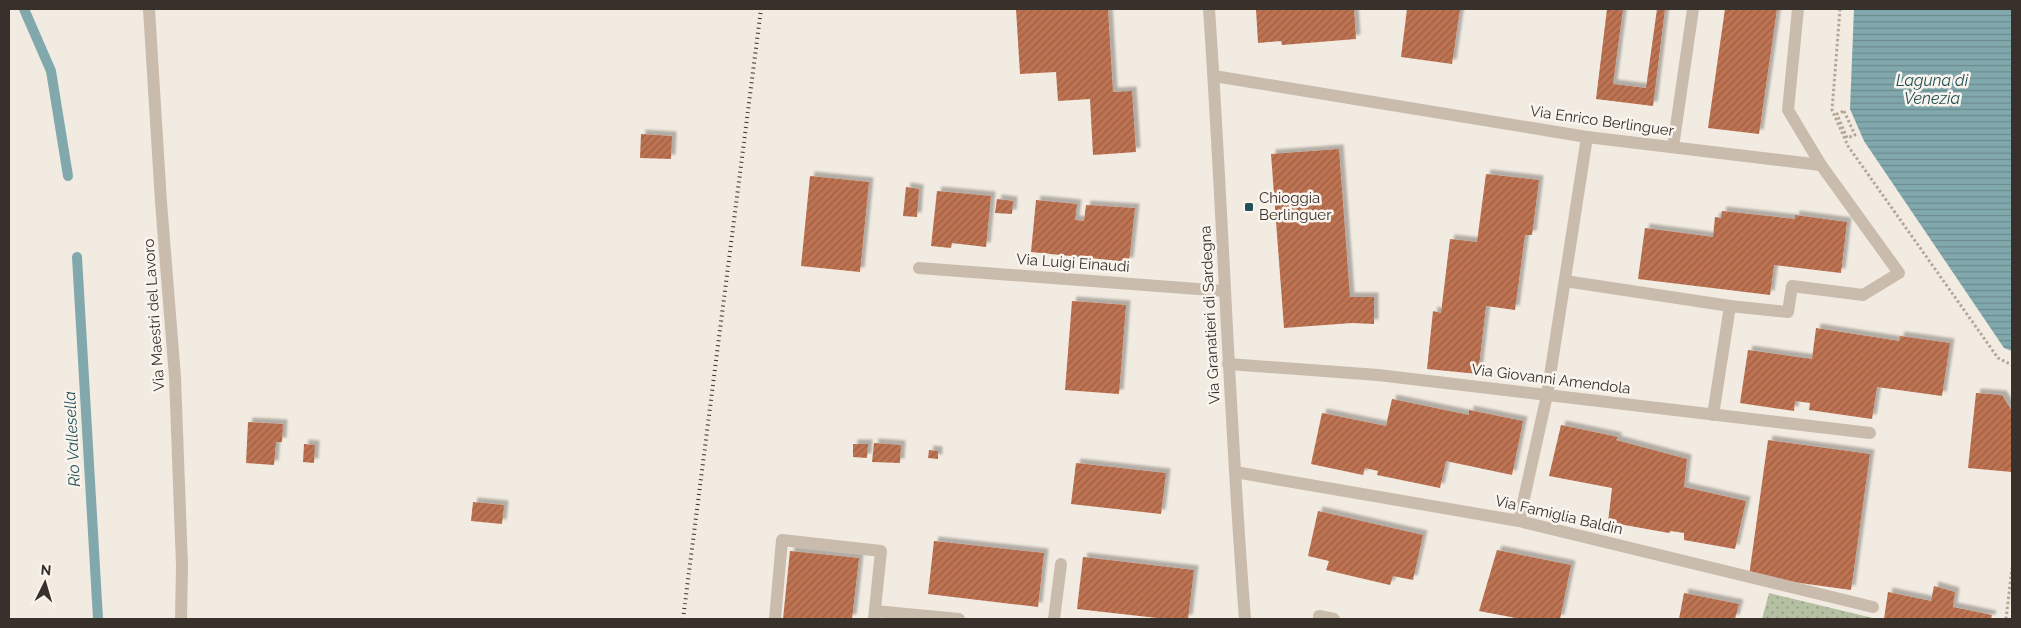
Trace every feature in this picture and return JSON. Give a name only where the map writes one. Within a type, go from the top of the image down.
[{"type":"street","name":"Via Maestri del Lavoro","points":[[149,9],[161,202],[175,377],[182,566],[181,619]]},
{"type":"street","name":"Via Granatieri di Sardegna","points":[[1209,9],[1228,364],[1245,619]]},
{"type":"street","points":[[1673,148],[1693,9]]},
{"type":"street","points":[[1565,281],[1730,306],[1788,312],[1792,286],[1863,295],[1899,273],[1822,165],[1788,110],[1798,9]]},
{"type":"street","name":"Via Enrico Berlinguer","points":[[1214,76],[1587,137],[1822,165]]},
{"type":"street","points":[[1519,521],[1547,395],[1587,137]]},
{"type":"street","name":"Via Luigi Einaudi","points":[[919,268],[1224,291]]},
{"type":"street","points":[[1713,414],[1730,306]]},
{"type":"street","name":"Via Giovanni Amendola","points":[[1228,364],[1378,375],[1870,433]]},
{"type":"street","name":"Via Famiglia Baldin","points":[[1235,472],[1519,521],[1873,607]]},
{"type":"street","points":[[774,619],[782,540],[881,551],[874,615],[959,619]]},
{"type":"street","points":[[1054,619],[1061,564]]},
{"type":"street","points":[[1319,619],[1319,616],[1334,619]]},
{"type":"path","points":[[1840,9],[1832,110],[1848,146],[1998,358],[2012,365]]},
{"type":"path","points":[[1844,111],[1855,135],[1847,138],[1837,114],[1844,111]]},
{"type":"path","points":[[2006,619],[2012,568]]},
{"type":"green space","points":[[1769,593],[1877,619],[1762,619]]},
{"type":"water","name":"Laguna di Venezia","points":[[1854,9],[2012,9],[2012,351],[2004,348],[1864,141],[1850,109]]},
{"type":"building","points":[[1016,9],[1108,9],[1113,92],[1132,91],[1136,152],[1093,155],[1090,99],[1058,101],[1056,72],[1020,74]]},
{"type":"building","points":[[1256,9],[1354,9],[1356,39],[1282,45],[1281,41],[1258,43]]},
{"type":"building","points":[[1407,9],[1460,9],[1452,64],[1401,57]]},
{"type":"building","points":[[1607,9],[1623,9],[1613,84],[1646,88],[1657,9],[1665,9],[1653,106],[1596,99]]},
{"type":"building","points":[[1725,9],[1777,9],[1759,134],[1708,128]]},
{"type":"building","points":[[641,134],[672,136],[671,159],[640,158]]},
{"type":"building","points":[[1339,149],[1350,297],[1374,297],[1374,324],[1352,323],[1284,328],[1271,154]]},
{"type":"building","points":[[1486,174],[1539,180],[1532,235],[1525,235],[1515,310],[1486,306],[1478,374],[1427,369],[1433,311],[1441,313],[1450,239],[1477,242]]},
{"type":"building","points":[[810,176],[869,182],[860,272],[801,266]]},
{"type":"building","points":[[906,187],[919,189],[917,217],[903,216]]},
{"type":"building","points":[[937,191],[991,196],[986,247],[952,243],[951,248],[931,246]]},
{"type":"building","points":[[997,199],[1013,201],[1012,214],[995,213]]},
{"type":"building","points":[[1036,200],[1077,204],[1075,220],[1084,221],[1086,205],[1135,208],[1129,262],[1031,252]]},
{"type":"building","points":[[1722,211],[1795,219],[1795,215],[1847,222],[1841,273],[1774,265],[1770,295],[1638,279],[1645,228],[1713,237],[1715,217],[1721,218]]},
{"type":"building","points":[[1072,301],[1126,305],[1119,394],[1065,390]]},
{"type":"building","points":[[1816,328],[1899,341],[1900,336],[1950,343],[1942,396],[1877,387],[1872,419],[1809,410],[1810,403],[1795,401],[1794,411],[1740,403],[1748,350],[1812,359]]},
{"type":"building","points":[[1976,393],[2002,395],[2012,411],[2012,472],[1968,468]]},
{"type":"building","points":[[1392,399],[1469,415],[1469,410],[1523,421],[1512,475],[1446,461],[1440,488],[1377,475],[1378,471],[1365,468],[1363,475],[1311,464],[1322,413],[1386,426]]},
{"type":"building","points":[[248,422],[283,424],[282,442],[276,442],[274,465],[246,463]]},
{"type":"building","points":[[1561,425],[1618,437],[1616,440],[1687,459],[1684,487],[1746,501],[1735,549],[1684,540],[1684,533],[1671,531],[1669,533],[1608,522],[1612,488],[1549,476]]},
{"type":"building","points":[[1768,440],[1870,454],[1851,590],[1749,576]]},
{"type":"building","points":[[874,443],[901,445],[900,463],[872,462]]},
{"type":"building","points":[[304,444],[315,445],[314,463],[303,462]]},
{"type":"building","points":[[853,444],[868,444],[867,458],[853,457]]},
{"type":"building","points":[[929,450],[938,451],[938,459],[928,458]]},
{"type":"building","points":[[1076,463],[1166,473],[1161,514],[1071,504]]},
{"type":"building","points":[[473,502],[504,505],[502,524],[471,521]]},
{"type":"building","points":[[1318,511],[1423,535],[1413,580],[1393,576],[1390,585],[1326,570],[1329,561],[1308,556]]},
{"type":"building","points":[[934,541],[1044,553],[1038,607],[928,594]]},
{"type":"building","points":[[1497,550],[1571,565],[1560,619],[1521,619],[1479,611]]},
{"type":"building","points":[[790,551],[859,558],[852,619],[783,619]]},
{"type":"building","points":[[1083,557],[1194,570],[1188,619],[1166,619],[1077,609]]},
{"type":"building","points":[[1934,586],[1955,592],[1953,607],[1992,615],[1991,619],[1884,619],[1888,592],[1931,601]]},
{"type":"building","points":[[1684,593],[1739,604],[1735,619],[1679,619]]},
{"type":"waterway","name":"Rio Vallesella","points":[[24,9],[51,71],[68,176]]},
{"type":"waterway","name":"Rio Vallesella","points":[[77,257],[98,619]]},
{"type":"railway","points":[[683,619],[761,9]]},
{"type":"place","name":"Chioggia Berlinguer","points":[[1249,207]]}]
